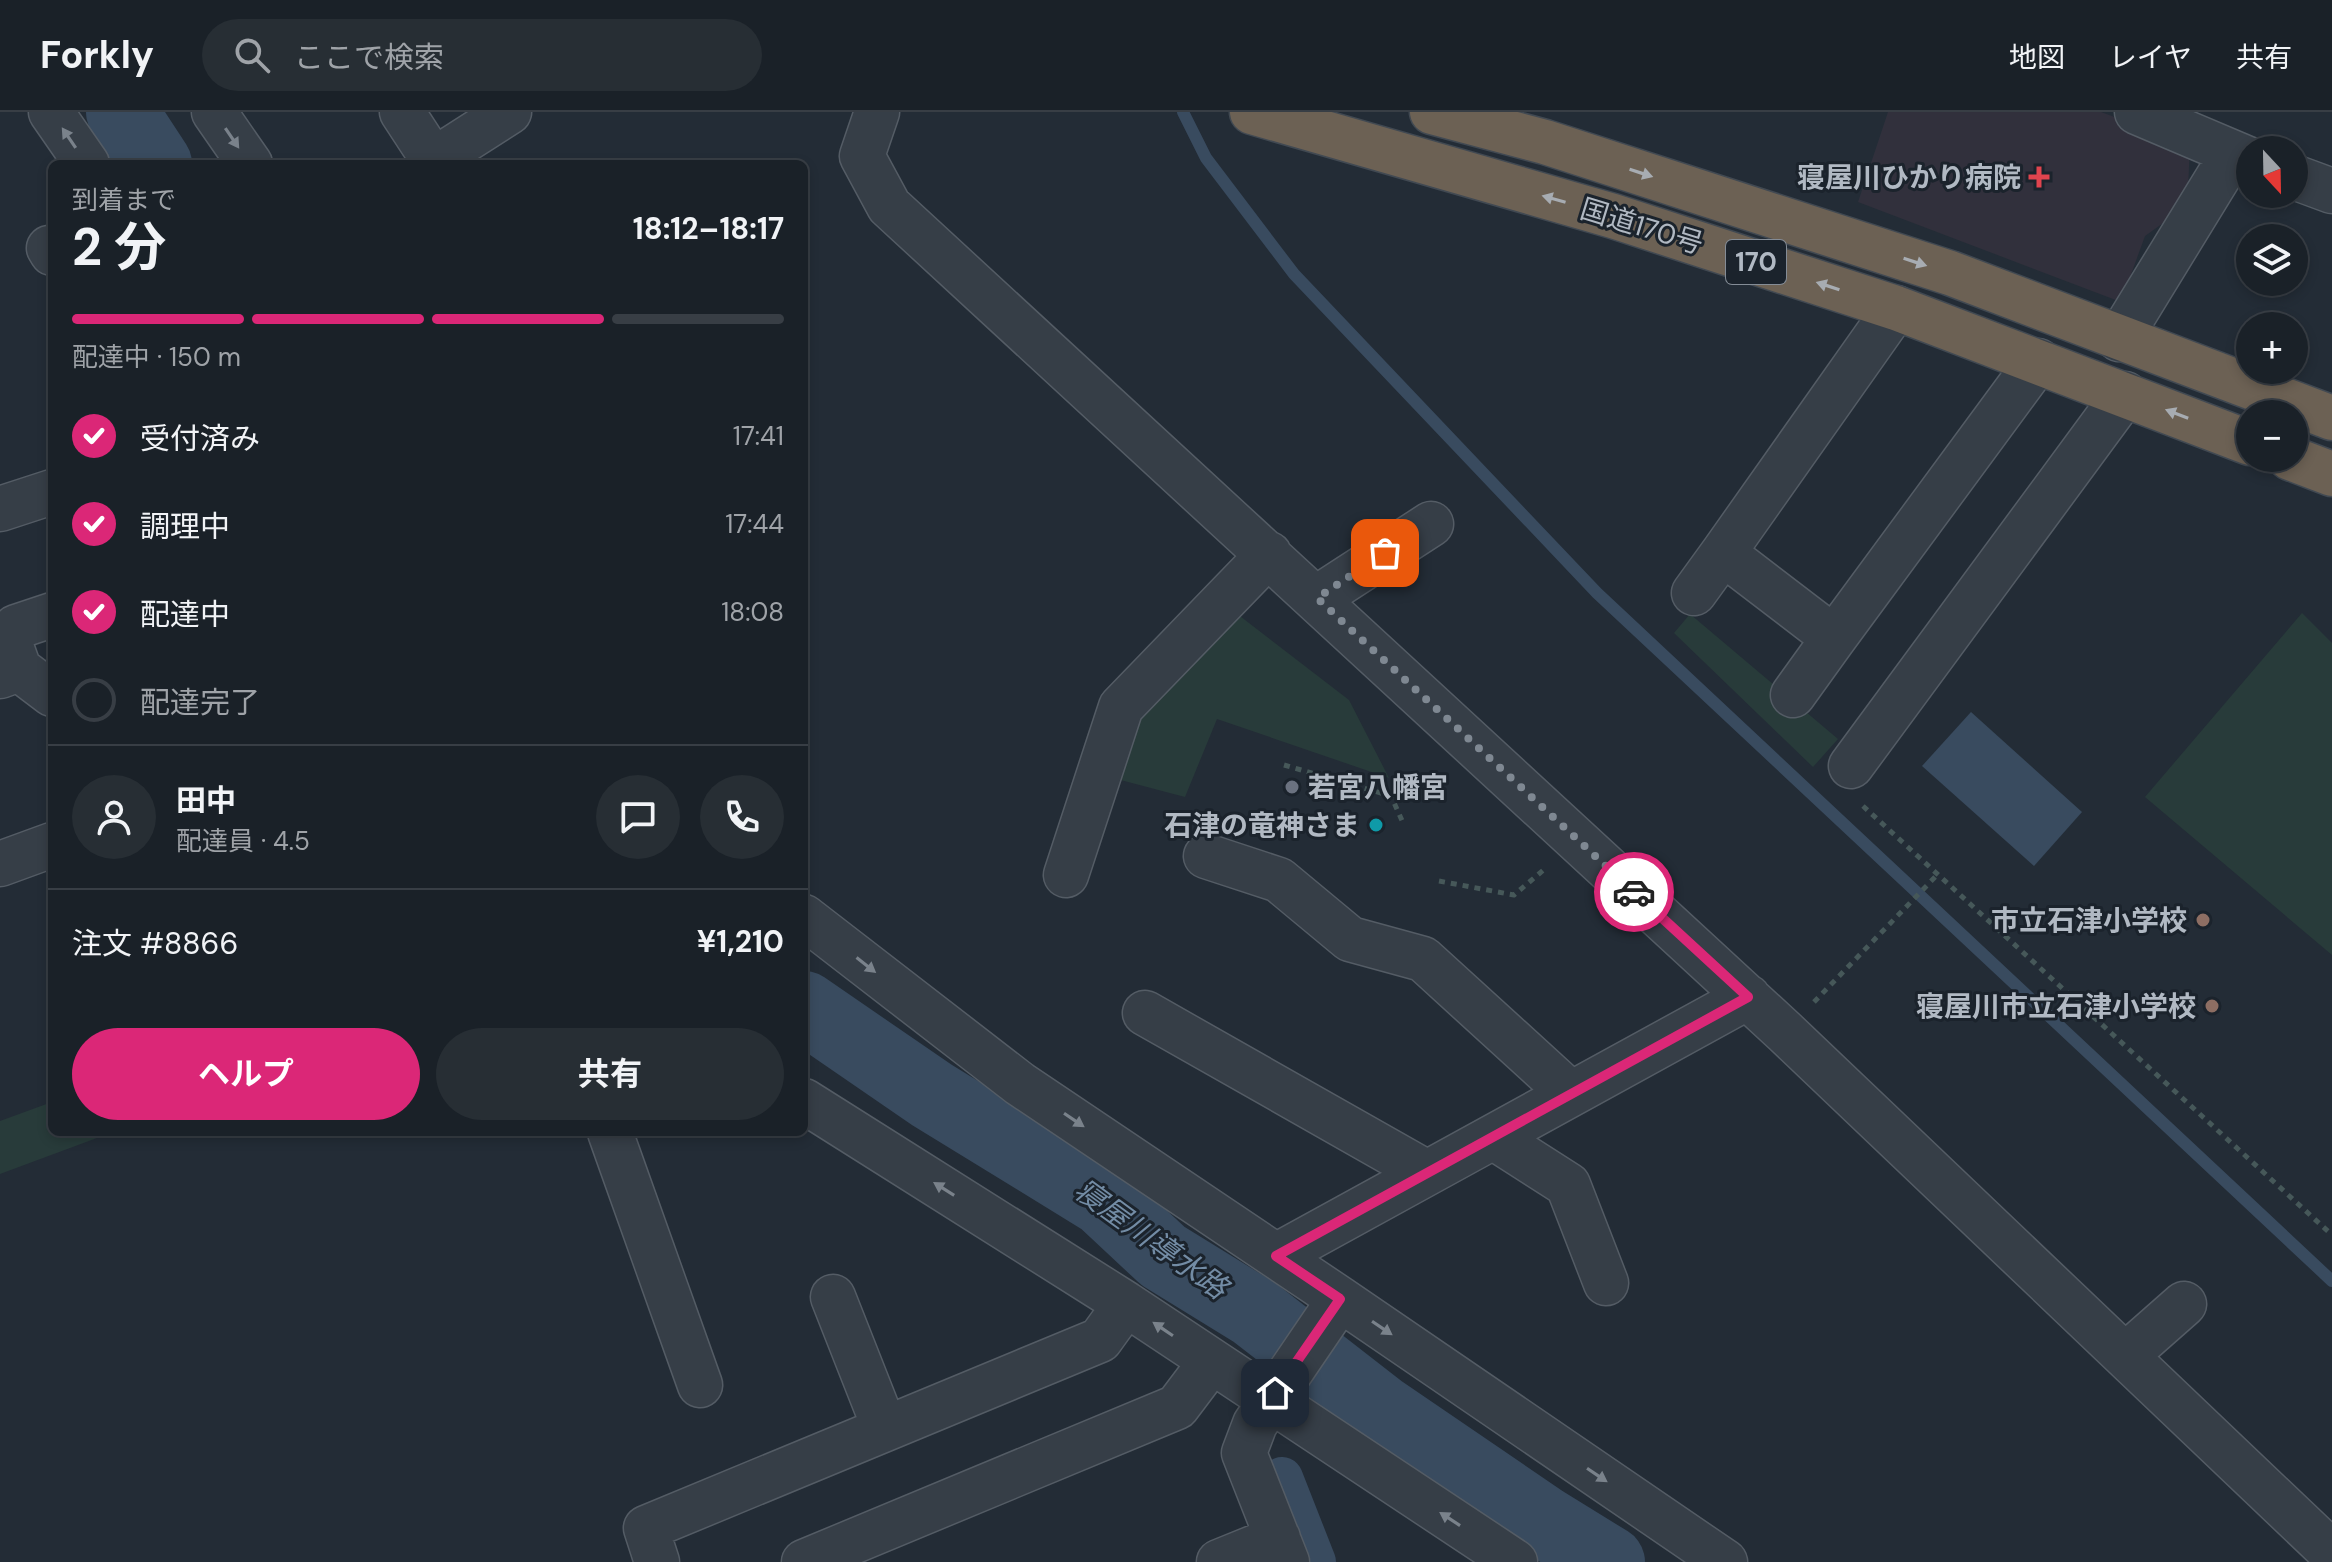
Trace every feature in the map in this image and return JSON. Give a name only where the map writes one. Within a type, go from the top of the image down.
[{"type":"highway","name":"国道170号","points":[[1252,112],[1613,216],[1896,308],[2236,438]]},
{"type":"highway","name":"国道170号","points":[[1432,112],[1545,142],[1950,273],[2332,418]]},
{"type":"highway","points":[[2308,465],[2332,474]]},
{"type":"street","points":[[51,112],[84,160]]},
{"type":"street","points":[[214,112],[247,160]]},
{"type":"street","points":[[402,112],[434,160]]},
{"type":"street","points":[[438,160],[509,112]]},
{"type":"street","points":[[877,112],[862,156],[889,206],[1748,997],[2332,1553]]},
{"type":"street","points":[[2137,112],[2201,124],[2236,152]]},
{"type":"street","points":[[2119,339],[2236,166]]},
{"type":"street","points":[[2308,182],[2332,191]]},
{"type":"street","points":[[1694,593],[1896,308]]},
{"type":"street","points":[[1793,695],[2038,361]]},
{"type":"street","points":[[1853,783],[2125,394]]},
{"type":"street","points":[[2,504],[48,493]]},
{"type":"street","points":[[1317,598],[1431,524]]},
{"type":"street","points":[[1723,553],[1834,638]]},
{"type":"street","points":[[1066,875],[1121,707],[1269,554]]},
{"type":"street","points":[[24,680],[9,641],[16,627],[48,616]]},
{"type":"street","points":[[0,864],[48,846]]},
{"type":"street","points":[[1206,856],[1279,880],[1350,939],[1423,959],[1571,1094]]},
{"type":"street","points":[[808,920],[1020,1084],[1276,1256],[1337,1304],[1725,1562]]},
{"type":"street","points":[[1276,1256],[1748,997]]},
{"type":"street","points":[[1145,1013],[1427,1173]]},
{"type":"street","points":[[808,1104],[1126,1304],[1211,1362],[1272,1397],[1515,1562]]},
{"type":"street","points":[[611,1136],[700,1385]]},
{"type":"street","points":[[1493,1137],[1568,1185],[1606,1283]]},
{"type":"street","points":[[833,1297],[885,1429]]},
{"type":"street","points":[[657,1562],[646,1528],[1100,1340],[1126,1304]]},
{"type":"street","points":[[1219,1562],[1282,1550],[1244,1453],[1255,1424],[1337,1304]]},
{"type":"street","points":[[2125,1356],[2184,1304]]},
{"type":"street","points":[[804,1562],[1177,1407],[1211,1362]]},
{"type":"path","points":[[1284,765],[1391,796],[1404,825]]},
{"type":"path","points":[[1853,783],[1938,874],[2332,1235]]},
{"type":"path","points":[[1439,881],[1514,895],[1579,841]]},
{"type":"path","points":[[1785,1032],[1938,874]]},
{"type":"shaded area","points":[[1888,112],[2101,112],[2190,145],[2188,189],[2173,216],[2145,236],[2121,302],[1858,202]]},
{"type":"green space","points":[[1236,613],[1349,700],[1389,778],[1217,719],[1185,797],[1113,778],[1129,712]]},
{"type":"green space","points":[[2302,613],[2332,643],[2332,955],[2145,797]]},
{"type":"green space","points":[[1690,614],[1838,739],[1813,767],[1674,633]]},
{"type":"green space","points":[[48,1103],[48,1136],[102,1136],[0,1174],[0,1121]]},
{"type":"water","points":[[1971,712],[2082,812],[2034,866],[1922,766]]},
{"type":"waterway","name":"寝屋川導水路","points":[[122,112],[153,160]]},
{"type":"waterway","points":[[1183,112],[1206,158],[1294,274],[1597,593],[2332,1281]]},
{"type":"waterway","name":"寝屋川導水路","points":[[808,1010],[932,1095],[1103,1200],[1163,1256],[1254,1312],[1380,1410],[1544,1522],[1609,1562]]},
{"type":"waterway","points":[[1282,1478],[1315,1562]]},
{"type":"way so far","points":[[1385,553],[1317,598],[1634,892]]},
{"type":"place","name":"寝屋川ひかり病院","points":[[2039,177]]},
{"type":"place","name":"若宮八幡宮","points":[[1292,787]]},
{"type":"place","name":"石津の竜神さま","points":[[1376,825]]},
{"type":"place","name":"市立石津小学校","points":[[2203,920]]},
{"type":"place","name":"寝屋川市立石津小学校","points":[[2212,1006]]},
{"type":"route","points":[[1275,1393],[1340,1299],[1276,1256],[1748,997],[1634,892]]}]
